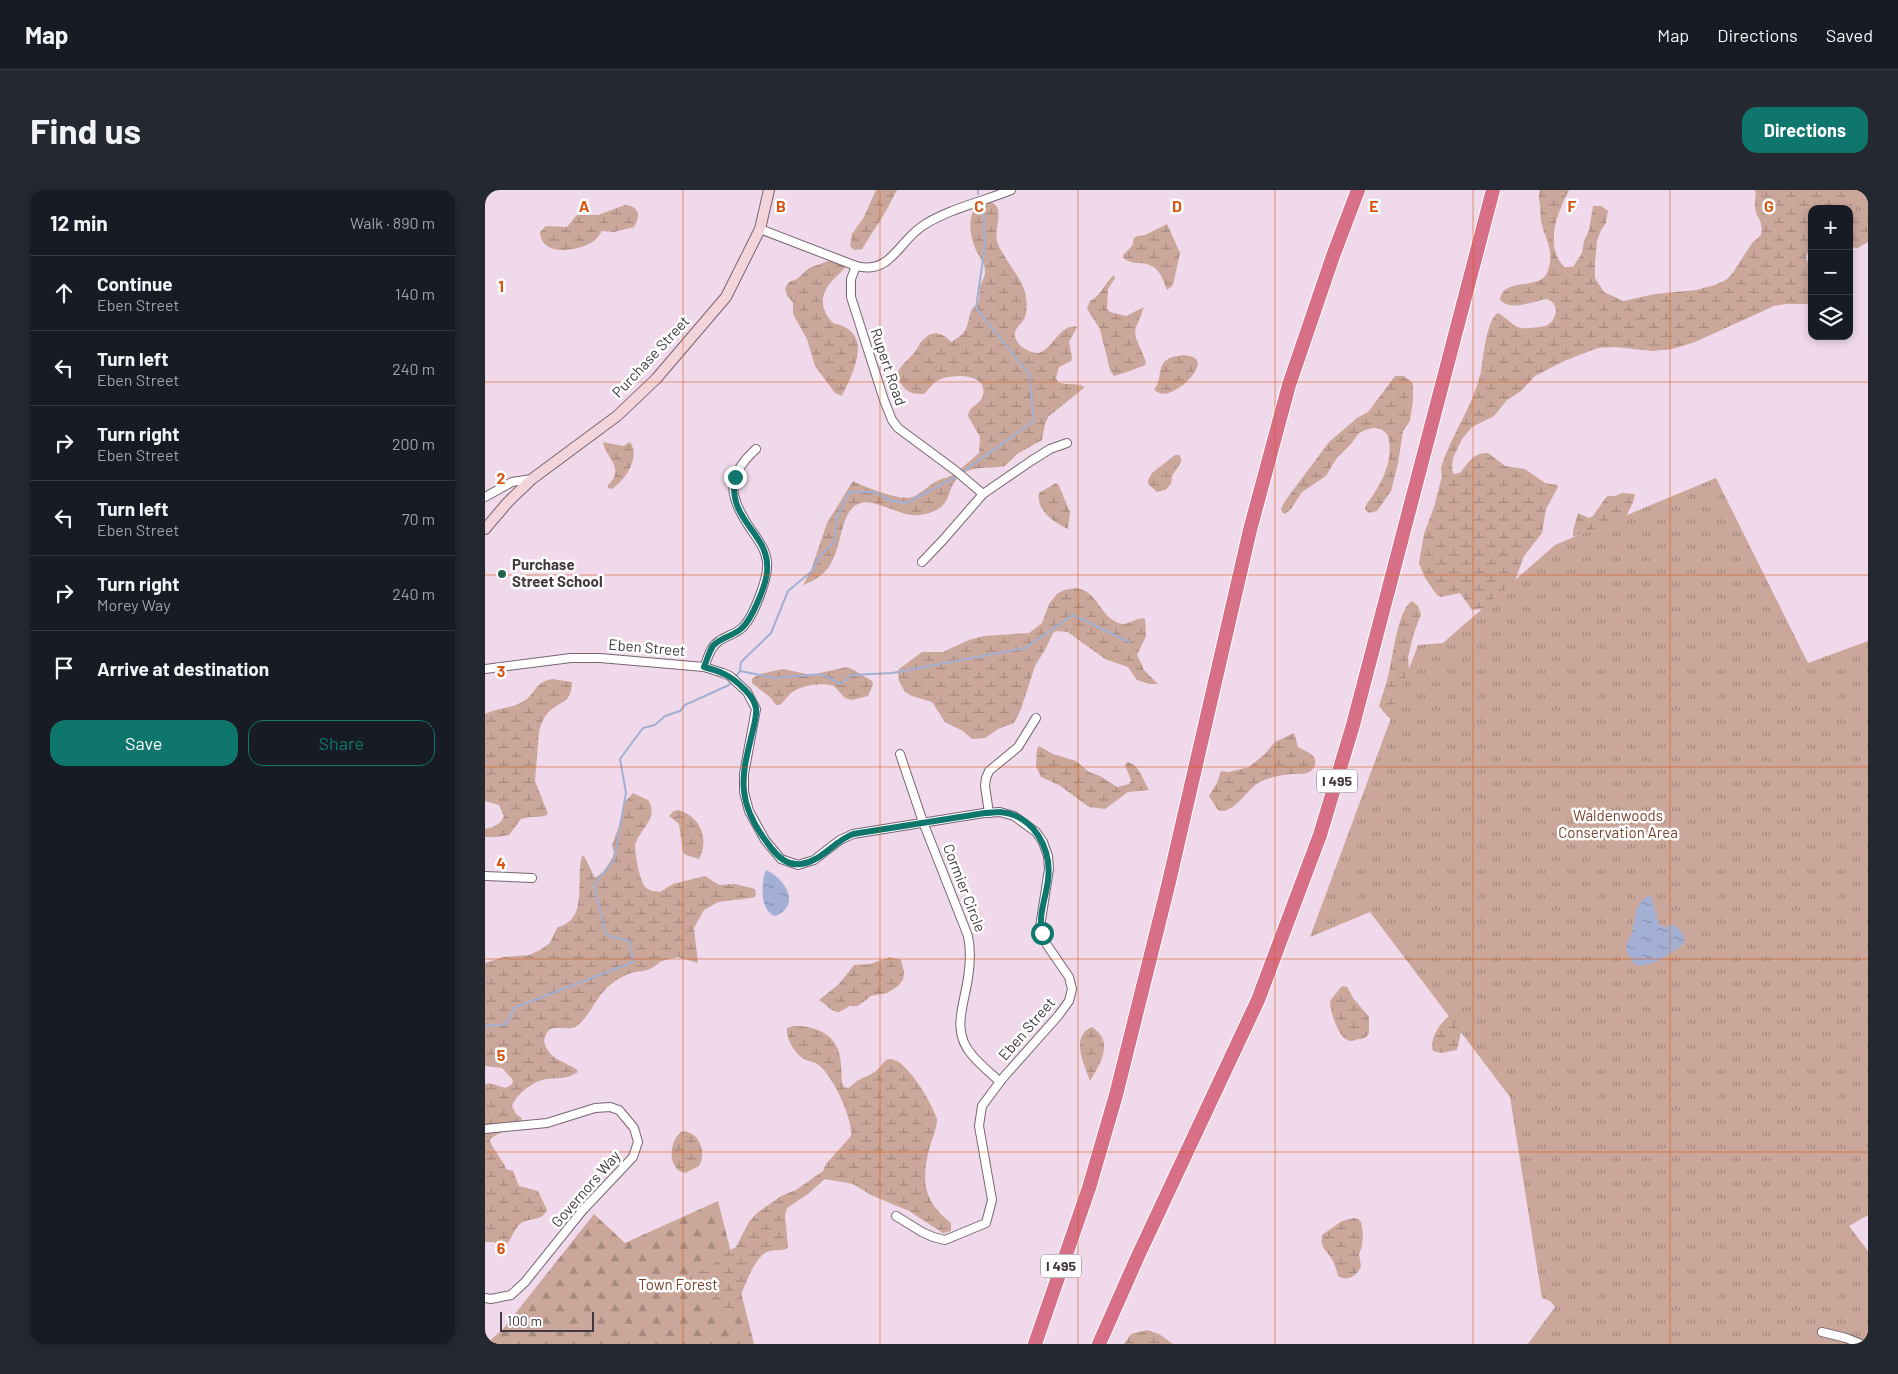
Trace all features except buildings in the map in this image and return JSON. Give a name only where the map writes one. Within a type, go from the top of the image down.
[{"type":"highway","name":"I 495","points":[[1035,1344],[1089,1188],[1116,1095],[1168,886],[1250,530],[1282,412],[1308,327],[1358,190]]},
{"type":"highway","name":"I 495","points":[[1099,1344],[1138,1256],[1258,1000],[1320,835],[1358,706],[1493,190]]},
{"type":"main road","name":"Purchase Street","points":[[485,529],[508,502],[532,479],[617,416],[656,379],[726,297],[760,229],[769,190]]},
{"type":"street","points":[[760,229],[866,269],[879,266],[920,227],[965,207],[1011,190]]},
{"type":"street","name":"Rupert Road","points":[[856,266],[851,279],[851,297],[883,400],[892,420],[898,428],[983,494]]},
{"type":"street","points":[[922,562],[983,494],[1031,461],[1067,443]]},
{"type":"street","points":[[704,667],[713,646],[744,627],[761,593],[767,574],[765,552],[741,515],[734,498],[735,477],[739,467],[756,449]]},
{"type":"street","points":[[485,497],[512,482],[532,479]]},
{"type":"street","name":"Eben Street","points":[[485,669],[571,658],[600,658],[704,667],[730,676],[747,692],[756,709],[744,774],[746,802],[758,829],[781,859],[793,864],[809,863],[820,857],[840,840],[853,834],[989,813],[1000,812],[1020,819],[1036,832],[1043,842],[1048,856],[1049,870],[1040,920],[1042,933],[1047,945],[1066,971],[1072,989],[1069,1001],[985,1101],[980,1119],[981,1144],[992,1200],[986,1223],[945,1240],[922,1232],[896,1216]]},
{"type":"street","points":[[989,813],[985,786],[989,771],[1018,747],[1036,718]]},
{"type":"street","name":"Cormier Circle","points":[[900,754],[923,822],[969,936],[968,974],[959,1021],[961,1035],[972,1055],[1000,1082]]},
{"type":"street","points":[[485,876],[532,878]]},
{"type":"street","name":"Governors Way","points":[[485,1129],[547,1123],[595,1108],[610,1107],[619,1110],[634,1128],[638,1142],[633,1157],[582,1211],[525,1282],[511,1295],[491,1299],[485,1298]]},
{"type":"street","points":[[1822,1332],[1861,1344]]},
{"type":"green space","points":[[876,190],[897,190],[862,249],[854,250],[850,246],[852,234],[864,217]]},
{"type":"green space","points":[[1540,190],[1569,190],[1560,209],[1554,239],[1558,258],[1564,267],[1573,267],[1582,253],[1584,241],[1589,230],[1593,206],[1601,206],[1608,211],[1606,223],[1597,241],[1595,278],[1604,292],[1623,301],[1655,294],[1696,290],[1726,280],[1752,243],[1761,235],[1761,222],[1755,207],[1755,190],[1868,190],[1868,242],[1858,248],[1853,247],[1853,205],[1808,205],[1807,304],[1774,306],[1695,342],[1672,349],[1652,351],[1615,347],[1598,348],[1564,361],[1535,376],[1521,391],[1507,400],[1494,416],[1472,427],[1462,439],[1453,458],[1453,474],[1460,473],[1475,456],[1488,453],[1505,466],[1525,469],[1545,483],[1557,485],[1558,487],[1546,509],[1542,533],[1524,556],[1511,591],[1484,609],[1472,610],[1460,593],[1441,597],[1437,595],[1425,578],[1419,563],[1424,534],[1434,507],[1442,476],[1441,468],[1478,384],[1488,330],[1494,316],[1498,313],[1518,327],[1523,328],[1545,326],[1555,317],[1556,308],[1547,299],[1523,305],[1510,305],[1500,300],[1507,288],[1537,281],[1547,273],[1550,252],[1541,221]]},
{"type":"green space","points":[[1843,190],[1868,190],[1868,230],[1853,205]]},
{"type":"green space","points":[[984,199],[992,202],[997,207],[999,218],[996,237],[998,244],[1025,291],[1026,313],[1024,320],[1015,331],[1016,341],[1024,349],[1039,353],[1049,346],[1061,332],[1071,327],[1077,327],[1069,342],[1071,361],[1059,367],[1056,378],[1058,382],[1085,387],[1048,417],[1042,440],[1017,454],[1005,466],[976,469],[967,471],[959,476],[954,482],[946,501],[933,512],[912,515],[871,503],[864,502],[858,504],[846,517],[837,548],[828,568],[816,579],[803,585],[811,570],[827,523],[853,481],[893,496],[909,498],[915,496],[931,484],[949,477],[979,453],[980,437],[968,416],[970,409],[982,398],[983,388],[980,383],[969,377],[947,377],[936,382],[924,394],[919,394],[907,390],[901,384],[897,375],[920,343],[930,334],[934,333],[945,336],[951,342],[961,335],[967,326],[971,311],[979,300],[980,287],[985,274],[985,268],[976,251],[970,227],[974,209]]},
{"type":"green space","points":[[625,205],[633,207],[637,212],[638,219],[634,227],[614,232],[602,231],[588,245],[571,249],[554,249],[547,246],[542,240],[540,232],[546,226],[567,227],[577,215],[598,215]]},
{"type":"green space","points":[[1167,224],[1180,253],[1173,285],[1167,290],[1161,275],[1155,268],[1151,265],[1129,261],[1123,258],[1123,255],[1132,246],[1134,238],[1145,235]]},
{"type":"green space","points":[[839,257],[847,265],[828,285],[823,296],[823,302],[826,313],[833,323],[846,328],[854,335],[857,343],[858,353],[852,375],[842,396],[835,393],[815,366],[807,339],[793,314],[793,302],[787,296],[785,288],[789,282],[797,279],[809,268]]},
{"type":"green space","points":[[1114,275],[1115,278],[1108,289],[1107,309],[1110,312],[1126,316],[1144,307],[1135,330],[1136,338],[1146,362],[1145,365],[1114,376],[1110,370],[1100,329],[1087,309],[1090,301],[1098,295]]},
{"type":"green space","points":[[1184,355],[1195,358],[1198,364],[1191,377],[1176,390],[1168,393],[1160,393],[1154,389],[1157,386],[1164,362],[1171,357]]},
{"type":"green space","points":[[1395,376],[1403,376],[1411,381],[1413,384],[1413,400],[1410,421],[1403,431],[1391,491],[1377,511],[1369,513],[1365,509],[1379,485],[1388,464],[1390,449],[1387,434],[1381,429],[1373,428],[1358,434],[1336,459],[1326,476],[1302,492],[1291,509],[1285,514],[1282,512],[1281,509],[1285,501],[1329,442],[1357,418],[1368,412]]},
{"type":"green space","points":[[603,442],[623,446],[630,442],[633,448],[633,462],[630,468],[622,480],[612,489],[608,488],[608,485],[613,479],[615,468]]},
{"type":"green space","points":[[1175,455],[1179,455],[1181,462],[1172,476],[1171,484],[1165,490],[1157,492],[1148,484],[1148,480],[1152,473]]},
{"type":"green space","name":"Waldenwoods Conservation Area","points":[[1716,478],[1808,663],[1868,641],[1868,1215],[1849,1226],[1868,1251],[1868,1344],[1528,1344],[1555,1307],[1550,1301],[1542,1298],[1510,1097],[1370,912],[1310,937],[1418,645],[1443,643],[1555,545]]},
{"type":"green space","points":[[1056,483],[1070,512],[1068,529],[1047,515],[1040,505],[1039,493]]},
{"type":"green space","points":[[1623,493],[1635,494],[1625,519],[1573,537],[1578,513],[1589,518],[1593,516],[1607,496]]},
{"type":"green space","points":[[1076,588],[1084,590],[1094,598],[1106,614],[1118,623],[1125,624],[1142,618],[1145,619],[1146,636],[1137,655],[1144,670],[1158,684],[1149,684],[1137,680],[1128,667],[1105,659],[1068,632],[1056,631],[1053,633],[1035,666],[1021,709],[1014,723],[998,729],[985,738],[972,739],[963,731],[945,722],[932,702],[905,692],[899,681],[899,669],[922,652],[943,652],[969,640],[984,636],[1029,633],[1042,623],[1049,604],[1057,594],[1064,590]]},
{"type":"green space","points":[[1412,601],[1418,606],[1421,614],[1408,657],[1410,682],[1397,723],[1387,716],[1379,706],[1389,673],[1400,621],[1407,605]]},
{"type":"green space","points":[[847,667],[872,681],[873,685],[868,696],[852,700],[845,698],[834,686],[818,684],[795,690],[780,705],[776,705],[771,698],[752,683],[752,679],[759,674],[783,669],[811,675]]},
{"type":"green space","points":[[552,679],[572,682],[570,694],[566,700],[546,714],[539,732],[535,781],[548,814],[521,819],[509,835],[485,837],[485,829],[499,824],[504,816],[499,805],[485,801],[485,714],[518,704],[527,699],[542,683]]},
{"type":"green space","points":[[1294,733],[1298,747],[1314,757],[1315,766],[1312,770],[1305,774],[1283,775],[1261,781],[1234,806],[1223,811],[1218,810],[1209,796],[1217,783],[1221,771],[1229,772],[1249,767],[1265,754],[1275,742]]},
{"type":"green space","points":[[1039,746],[1053,754],[1076,761],[1089,772],[1100,776],[1117,787],[1129,784],[1131,780],[1125,765],[1127,762],[1131,763],[1138,769],[1149,790],[1128,792],[1105,809],[1089,807],[1059,785],[1041,777],[1036,766],[1037,749]]},
{"type":"green space","points":[[633,793],[648,800],[652,812],[635,846],[637,865],[645,887],[660,892],[673,884],[705,876],[719,885],[735,884],[755,889],[755,897],[718,902],[704,910],[694,928],[698,963],[676,957],[660,962],[644,971],[624,976],[603,992],[578,1025],[573,1028],[553,1028],[546,1034],[544,1041],[552,1056],[576,1069],[578,1072],[563,1078],[542,1080],[529,1087],[520,1094],[512,1106],[516,1114],[522,1118],[520,1122],[491,1138],[490,1141],[506,1169],[513,1171],[519,1186],[538,1191],[547,1210],[542,1216],[520,1224],[507,1244],[501,1249],[494,1242],[485,1242],[485,1084],[506,1087],[512,1084],[513,1080],[502,1068],[485,1066],[485,963],[504,957],[529,955],[540,950],[550,943],[557,928],[573,918],[579,902],[582,856],[584,856],[595,878],[604,871],[613,857],[612,845],[625,802]]},
{"type":"green space","points":[[678,810],[692,817],[701,829],[703,844],[699,859],[686,855],[683,852],[679,824],[669,816]]},
{"type":"green space","points":[[890,957],[901,960],[904,972],[903,980],[898,986],[887,993],[871,996],[858,1006],[850,1006],[839,1012],[831,1009],[819,1000],[839,984],[854,965],[870,964]]},
{"type":"green space","points":[[1343,986],[1347,987],[1353,998],[1369,1017],[1369,1033],[1364,1038],[1347,1040],[1335,1023],[1330,1001]]},
{"type":"green space","points":[[1450,1015],[1464,1018],[1457,1050],[1441,1053],[1433,1051],[1434,1036]]},
{"type":"green space","points":[[793,1026],[818,1030],[834,1041],[840,1056],[844,1087],[848,1088],[873,1073],[889,1059],[896,1060],[911,1073],[925,1093],[937,1119],[929,1149],[925,1182],[930,1199],[935,1207],[951,1223],[951,1231],[943,1233],[909,1211],[871,1195],[853,1184],[825,1179],[808,1194],[787,1208],[785,1215],[788,1248],[765,1253],[759,1259],[734,1309],[727,1313],[703,1299],[693,1290],[689,1278],[693,1270],[696,1268],[704,1271],[725,1253],[736,1247],[749,1222],[757,1213],[781,1196],[796,1190],[823,1171],[826,1164],[851,1136],[849,1119],[831,1079],[818,1065],[802,1058],[792,1046],[787,1028]]},
{"type":"green space","points":[[1092,1027],[1103,1039],[1104,1046],[1098,1068],[1090,1081],[1082,1060],[1080,1044],[1081,1037]]},
{"type":"green space","points":[[683,1131],[693,1135],[702,1149],[699,1166],[685,1173],[679,1171],[675,1166],[672,1154],[674,1141]]},
{"type":"green space","name":"Town Forest","points":[[718,1201],[754,1344],[486,1344],[503,1329],[594,1214],[625,1243]]},
{"type":"green space","points":[[1354,1218],[1361,1222],[1363,1234],[1359,1254],[1361,1266],[1352,1277],[1342,1278],[1338,1276],[1331,1257],[1323,1247],[1322,1235],[1342,1221]]},
{"type":"green space","points":[[1147,1330],[1159,1334],[1173,1344],[1124,1344],[1131,1334]]},
{"type":"water","points":[[766,870],[784,885],[789,898],[788,905],[784,911],[776,916],[768,912],[765,907],[763,881]]},
{"type":"water","points":[[1651,896],[1659,924],[1665,928],[1671,924],[1676,927],[1681,931],[1685,942],[1668,955],[1654,962],[1641,966],[1635,965],[1627,952],[1626,945],[1632,933],[1638,906],[1641,901]]},
{"type":"waterway","points":[[961,473],[1034,421],[1029,374],[976,308],[985,245],[983,208]]},
{"type":"waterway","points":[[735,678],[740,671],[741,662],[771,633],[788,591],[812,571],[819,557],[834,542],[837,518],[849,492],[874,492],[891,501],[907,503],[957,476]]},
{"type":"waterway","points":[[740,671],[775,678],[821,674],[841,684],[851,675],[892,673],[1025,648],[1073,615],[1129,642]]},
{"type":"waterway","points":[[485,1026],[507,1024],[514,1008],[633,962],[629,941],[606,935],[594,885],[614,860],[626,793],[620,759],[643,728],[655,725],[665,716],[680,711],[685,705],[729,685],[732,681]]},
{"type":"place","name":"Purchase Street School","points":[[502,574]]},
{"type":"route","points":[[735,477],[734,498],[741,515],[765,552],[767,574],[761,593],[744,627],[713,646],[704,667],[730,676],[747,692],[754,702],[756,709],[755,721],[744,774],[744,792],[749,811],[765,840],[781,859],[797,865],[809,863],[820,857],[840,840],[853,834],[985,813],[1000,812],[1014,816],[1031,826],[1043,842],[1048,856],[1048,882],[1040,920],[1042,933]]}]
